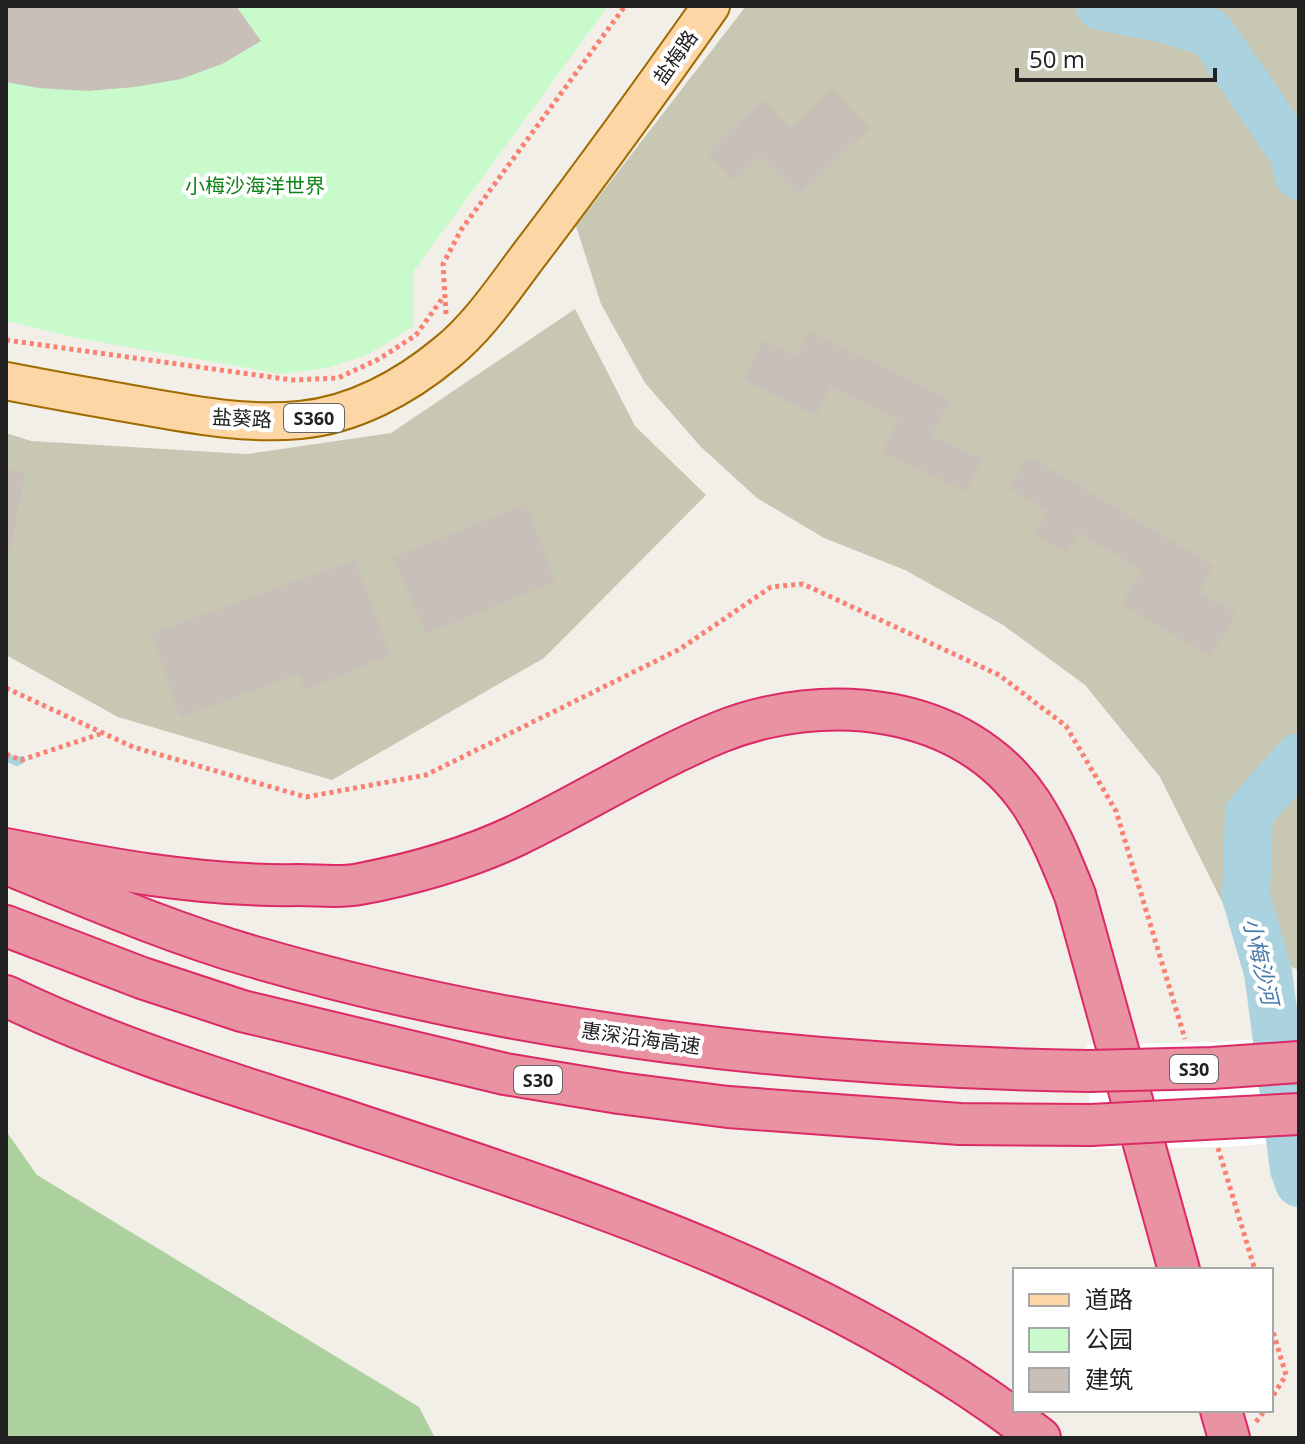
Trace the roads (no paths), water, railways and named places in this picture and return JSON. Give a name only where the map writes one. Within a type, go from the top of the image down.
[{"type":"highway","points":[[6,849],[110,869],[210,883],[355,885],[427,869],[513,837],[722,731],[774,716],[826,709],[890,713],[945,729],[990,757],[1030,801],[1054,842],[1075,895],[1178,1268]]},
{"type":"highway","name":"惠深沿海高速","points":[[6,864],[250,956],[506,1018],[621,1037],[744,1053],[961,1069],[1088,1071],[1299,1062]]},
{"type":"highway","name":"S30","points":[[6,926],[142,978],[242,1011],[505,1074],[619,1093],[759,1109],[960,1124],[1091,1125],[1299,1114]]},
{"type":"highway","points":[[6,996],[129,1048],[598,1206],[723,1255],[832,1307],[925,1357],[1040,1438]]},
{"type":"main road","name":"盐梅路","points":[[549,228],[711,6]]},
{"type":"main road","name":"盐葵路","points":[[6,381],[202,416],[254,421],[301,420],[336,413],[376,398],[417,375],[449,351],[484,314],[549,228]]},
{"type":"waterway","name":"小梅沙河","points":[[1100,6],[1164,19],[1211,33],[1292,151],[1299,176]]},
{"type":"waterway","points":[[6,757],[17,762],[21,760]]},
{"type":"waterway","name":"小梅沙河","points":[[1299,757],[1249,813],[1246,897],[1268,972],[1294,1169],[1299,1183]]},
{"type":"park label","name":"小梅沙海洋世界","points":[[255,185]]}]
